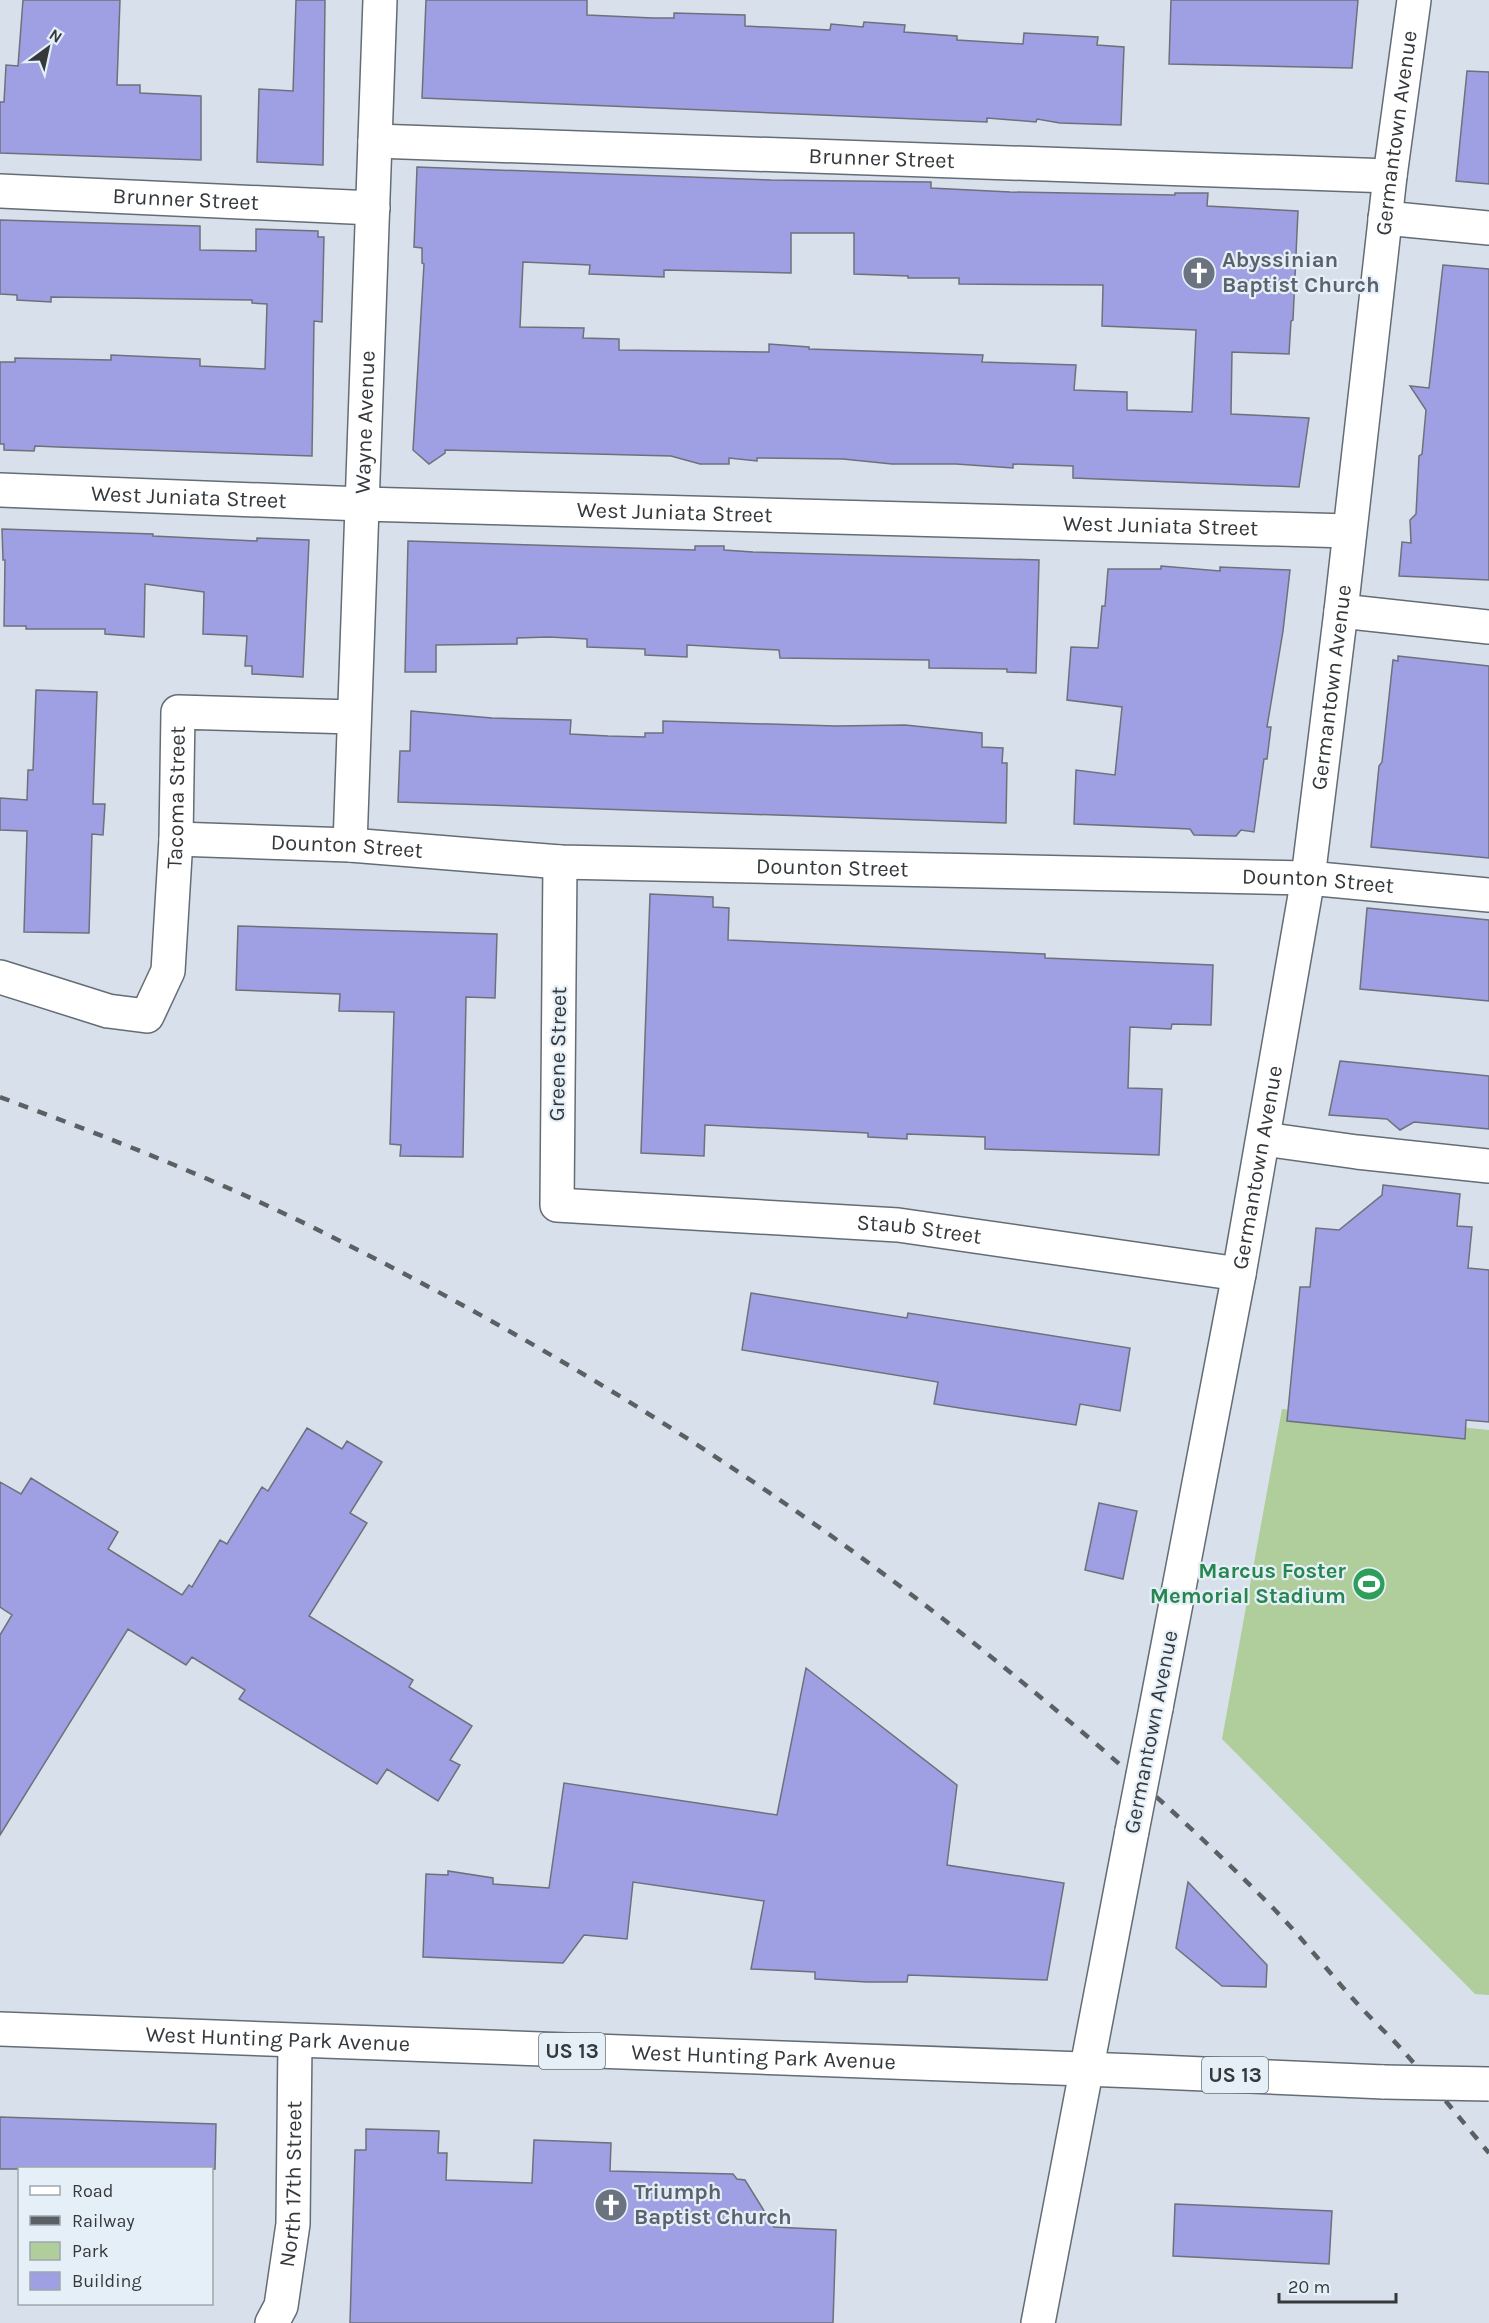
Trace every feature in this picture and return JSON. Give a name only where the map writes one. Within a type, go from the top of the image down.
[{"type":"street","name":"Wayne Avenue","points":[[350,845],[380,0]]},
{"type":"street","name":"Germantown Avenue","points":[[1038,2323],[1239,1274],[1308,878],[1390,176],[1414,0]]},
{"type":"street","name":"Brunner Street","points":[[375,141],[1390,176]]},
{"type":"street","name":"Brunner Street","points":[[0,191],[373,208]]},
{"type":"street","points":[[1385,218],[1489,228]]},
{"type":"street","name":"West Juniata Street","points":[[0,490],[362,504],[1349,531]]},
{"type":"street","points":[[1341,611],[1489,627]]},
{"type":"street","name":"Tacoma Street","points":[[0,977],[108,1011],[147,1016],[168,971],[176,839],[178,712],[354,717]]},
{"type":"street","name":"Dounton Street","points":[[176,839],[350,845],[560,862],[1308,878],[1489,895]]},
{"type":"street","name":"Greene Street","points":[[560,862],[557,1205],[598,1207]]},
{"type":"street","points":[[1263,1139],[1489,1166]]},
{"type":"street","name":"Staub Street","points":[[598,1207],[898,1225],[1239,1274]]},
{"type":"street","name":"West Hunting Park Avenue","points":[[0,2030],[1087,2069],[1384,2082],[1489,2084]]},
{"type":"street","name":"North 17th Street","points":[[272,2323],[281,2306],[292,2224],[295,2041]]},
{"type":"green space","name":"Marcus Foster Memorial Stadium","points":[[1282,1409],[1489,1430],[1489,1995],[1475,1994],[1222,1739]]},
{"type":"building","points":[[23,0],[120,0],[117,85],[140,85],[140,93],[201,96],[201,160],[0,153],[0,102],[4,102],[6,65],[18,66]]},
{"type":"building","points":[[296,0],[325,0],[323,165],[257,162],[259,89],[293,91]]},
{"type":"building","points":[[426,0],[587,0],[587,15],[674,18],[674,13],[745,15],[745,26],[830,30],[831,24],[863,27],[864,22],[905,25],[904,32],[957,36],[957,40],[1023,44],[1024,33],[1098,37],[1097,45],[1124,47],[1121,125],[1060,123],[1037,119],[1036,122],[987,118],[987,122],[422,98]]},
{"type":"building","points":[[1171,0],[1358,0],[1352,68],[1169,64]]},
{"type":"building","points":[[1467,71],[1489,72],[1489,184],[1456,181]]},
{"type":"building","points":[[417,167],[771,180],[931,182],[931,188],[1010,192],[1175,195],[1175,193],[1208,193],[1207,206],[1298,211],[1293,320],[1291,321],[1289,354],[1232,352],[1231,414],[1309,418],[1299,487],[1073,478],[1073,466],[1013,464],[1013,468],[956,464],[892,464],[843,459],[757,458],[757,461],[729,458],[729,464],[700,464],[671,456],[445,450],[445,453],[429,464],[413,450],[424,264],[422,263],[422,248],[414,247]],"holes":[[[791,233],[854,233],[854,274],[908,276],[908,278],[959,278],[959,284],[1103,285],[1102,326],[1196,330],[1192,412],[1127,410],[1127,392],[1074,390],[1076,365],[982,362],[983,355],[809,349],[809,347],[769,344],[769,352],[619,350],[619,339],[583,338],[584,328],[520,327],[523,262],[590,265],[589,274],[664,277],[664,270],[791,273]]]},
{"type":"building","points":[[0,220],[200,226],[200,250],[256,251],[256,229],[318,231],[318,237],[324,237],[322,322],[314,321],[312,456],[35,446],[34,451],[4,450],[4,444],[0,444],[0,362],[15,362],[15,358],[111,360],[111,355],[200,359],[200,366],[265,369],[267,304],[252,303],[252,300],[51,297],[51,302],[17,300],[17,295],[0,294]]},
{"type":"building","points":[[1443,265],[1489,269],[1489,580],[1399,576],[1402,542],[1411,543],[1410,520],[1416,514],[1419,456],[1422,454],[1426,410],[1410,386],[1429,388]]},
{"type":"building","points":[[2,529],[153,534],[153,536],[257,541],[257,538],[309,540],[303,677],[252,674],[252,666],[245,666],[247,636],[203,634],[204,592],[145,584],[144,637],[105,634],[105,629],[26,629],[26,626],[4,626],[5,560],[3,560]]},
{"type":"building","points":[[408,541],[695,550],[695,546],[724,546],[724,550],[753,552],[1039,560],[1036,673],[1007,672],[1007,669],[929,668],[929,660],[780,658],[779,650],[687,645],[687,657],[645,655],[645,649],[587,647],[587,639],[549,637],[517,638],[517,644],[436,645],[436,672],[405,672]]},
{"type":"building","points":[[1161,566],[1220,571],[1220,567],[1290,570],[1283,631],[1267,727],[1271,727],[1267,759],[1264,759],[1254,832],[1241,830],[1236,836],[1194,835],[1190,829],[1074,824],[1076,770],[1115,775],[1122,707],[1067,700],[1071,647],[1098,648],[1108,569],[1161,569]]},
{"type":"building","points":[[1398,656],[1489,666],[1489,858],[1371,847],[1393,660],[1398,661]]},
{"type":"building","points":[[36,690],[97,692],[93,804],[105,804],[103,835],[92,834],[89,933],[24,932],[27,831],[0,830],[0,798],[27,800],[28,770],[33,770]]},
{"type":"building","points":[[411,711],[492,718],[571,720],[570,734],[608,736],[645,737],[645,733],[663,733],[663,721],[836,726],[905,725],[982,733],[982,747],[1003,748],[1002,763],[1007,763],[1006,823],[398,802],[400,751],[410,751]]},
{"type":"building","points":[[650,894],[713,897],[713,907],[729,908],[728,940],[1045,954],[1045,958],[1213,965],[1211,1025],[1172,1024],[1171,1029],[1130,1027],[1128,1088],[1162,1089],[1159,1155],[985,1149],[985,1137],[907,1134],[907,1139],[868,1137],[868,1133],[705,1125],[704,1156],[641,1153]]},
{"type":"building","points":[[1367,908],[1489,920],[1489,1001],[1360,989]]},
{"type":"building","points":[[238,926],[497,934],[495,998],[466,997],[463,1157],[400,1156],[401,1145],[390,1144],[394,1012],[339,1011],[340,994],[236,990]]},
{"type":"building","points":[[1340,1061],[1489,1076],[1489,1129],[1414,1122],[1400,1130],[1387,1119],[1329,1115]]},
{"type":"building","points":[[1383,1185],[1460,1194],[1457,1226],[1472,1227],[1468,1268],[1489,1270],[1489,1422],[1466,1420],[1465,1439],[1287,1421],[1300,1287],[1310,1287],[1316,1228],[1339,1230],[1382,1195]]},
{"type":"building","points":[[751,1293],[907,1318],[908,1313],[1130,1348],[1120,1411],[1080,1404],[1076,1425],[934,1404],[938,1382],[742,1350]]},
{"type":"building","points":[[307,1428],[342,1449],[347,1441],[382,1462],[350,1513],[367,1523],[309,1616],[413,1680],[409,1687],[472,1726],[450,1760],[460,1765],[438,1801],[387,1769],[377,1784],[239,1699],[245,1690],[192,1657],[186,1665],[128,1629],[0,1835],[0,1635],[12,1615],[0,1607],[0,1482],[21,1494],[31,1478],[118,1532],[108,1549],[182,1595],[189,1585],[192,1587],[220,1540],[227,1544],[262,1487],[268,1491]]},
{"type":"building","points":[[1099,1503],[1137,1511],[1123,1579],[1085,1570]]},
{"type":"building","points":[[806,1668],[957,1785],[947,1865],[1064,1883],[1047,1980],[908,1975],[907,1982],[867,1982],[815,1979],[815,1972],[751,1969],[764,1901],[633,1882],[627,1939],[584,1935],[563,1963],[423,1957],[426,1874],[448,1875],[448,1871],[493,1878],[493,1884],[549,1888],[564,1783],[777,1815]]},
{"type":"building","points":[[1188,1882],[1267,1965],[1266,1987],[1222,1986],[1176,1948]]},
{"type":"building","points":[[0,2117],[216,2124],[215,2169],[213,2167],[18,2167],[18,2169],[0,2169]]},
{"type":"building","name":"Triumph Baptist Church","points":[[366,2129],[439,2131],[438,2153],[447,2153],[446,2180],[532,2183],[534,2140],[611,2143],[610,2171],[733,2174],[737,2179],[745,2180],[774,2227],[836,2230],[833,2323],[350,2323],[355,2150],[366,2150]]},
{"type":"building","points":[[1175,2204],[1332,2211],[1329,2264],[1173,2256]]},
{"type":"railway","points":[[0,1097],[194,1173],[308,1225],[404,1274],[593,1380],[774,1496],[862,1558],[949,1623],[1033,1691],[1126,1770],[1216,1852],[1284,1920],[1354,2000],[1405,2053],[1489,2153]]},
{"type":"place","name":"Abyssinian Baptist Church","points":[[1199,273]]},
{"type":"place","name":"Marcus Foster Memorial Stadium","points":[[1369,1584]]},
{"type":"place","name":"Triumph Baptist Church","points":[[611,2205]]}]
